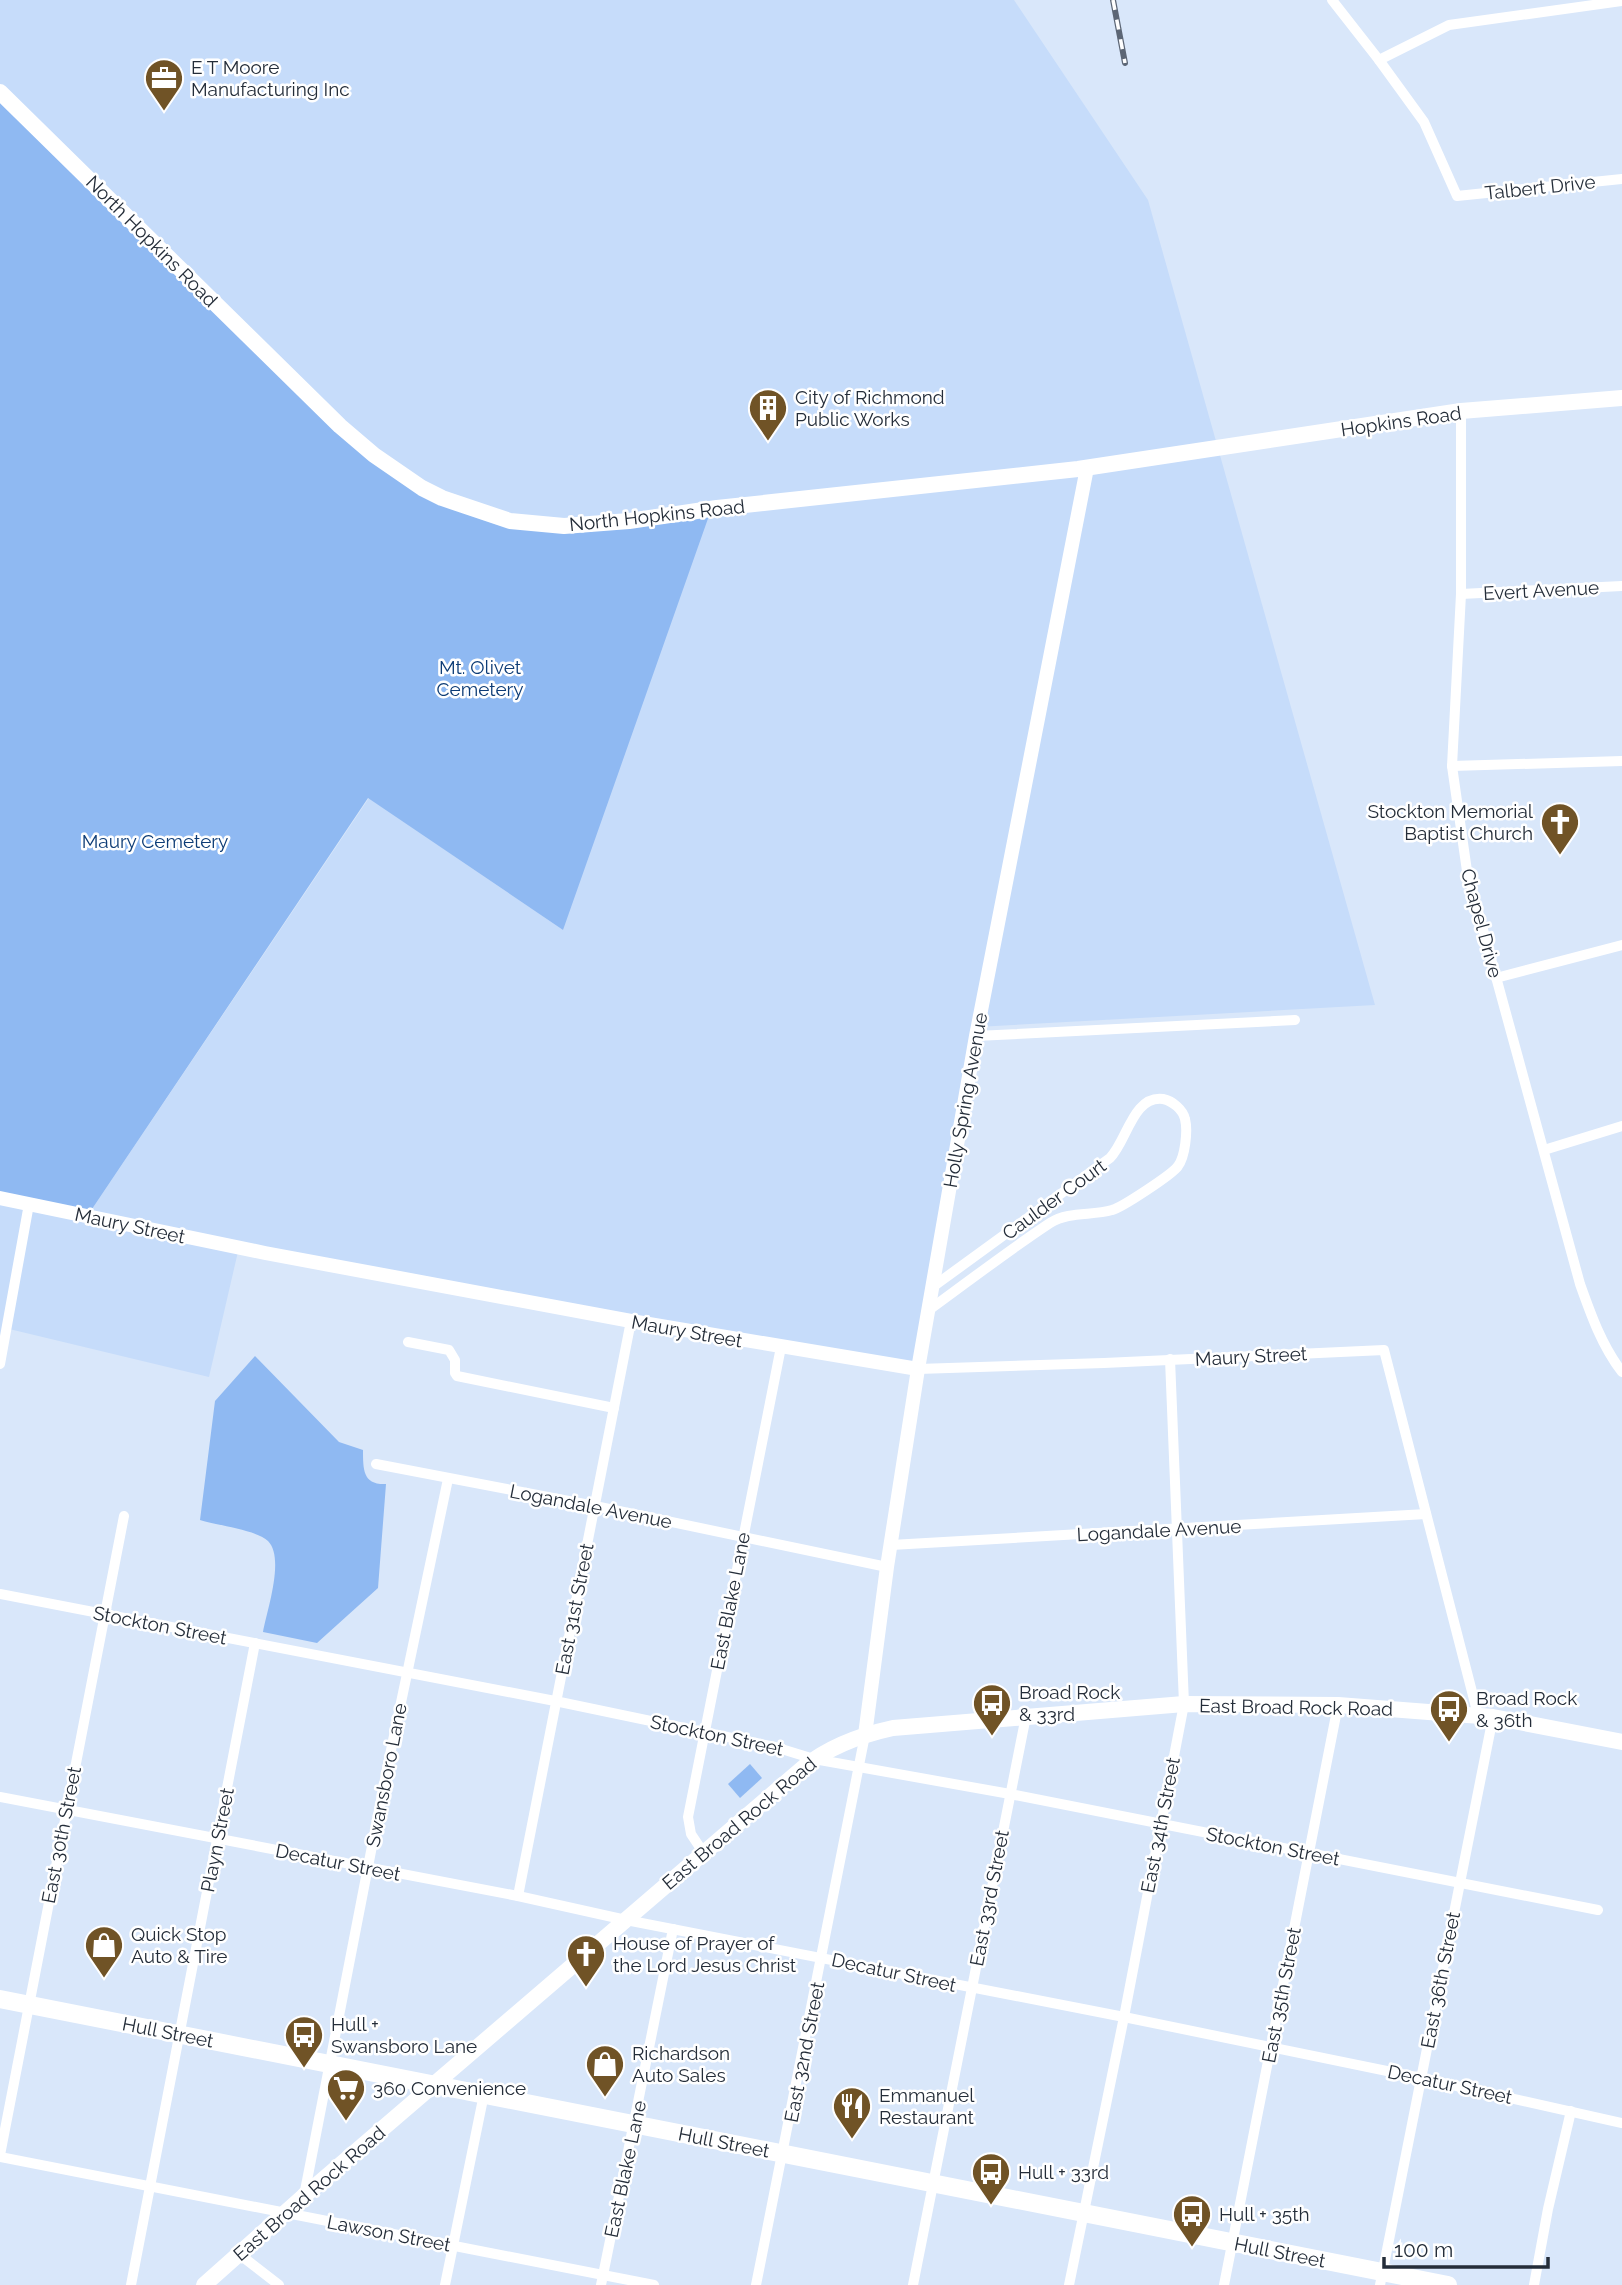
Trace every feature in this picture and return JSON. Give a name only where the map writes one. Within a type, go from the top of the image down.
[{"type":"main road","name":"North Hopkins Road","points":[[0,92],[340,426],[374,455],[422,488],[464,508],[521,523],[564,526],[1087,468],[1181,454]]},
{"type":"main road","name":"Hopkins Road","points":[[1181,454],[1461,411],[1622,398]]},
{"type":"main road","name":"East Broad Rock Road","points":[[204,2285],[285,2212],[704,1852],[814,1759],[837,1745],[893,1728],[1184,1704],[1338,1704],[1485,1716],[1622,1742]]},
{"type":"main road","name":"Hull Street","points":[[0,1999],[1232,2242],[1381,2278],[1448,2285]]},
{"type":"street","points":[[1332,0],[1380,60],[1449,25],[1578,4],[1622,1]]},
{"type":"street","name":"Talbert Drive","points":[[1380,60],[1424,122],[1457,196],[1622,179]]},
{"type":"street","name":"Chapel Drive","points":[[1461,411],[1461,594],[1452,766],[1467,871],[1580,1284],[1606,1347],[1622,1372]]},
{"type":"street","name":"Holly Spring Avenue","points":[[865,1735],[887,1567],[918,1369],[976,1036],[1087,468]]},
{"type":"street","name":"Evert Avenue","points":[[1461,594],[1622,586]]},
{"type":"street","points":[[1452,766],[1622,761]]},
{"type":"street","points":[[1496,978],[1622,945]]},
{"type":"street","points":[[976,1036],[1295,1020]]},
{"type":"street","name":"Caulder Court","points":[[929,1310],[1058,1218],[1113,1210],[1173,1171],[1181,1160],[1186,1121],[1183,1112],[1162,1099],[1146,1102],[1135,1113],[1119,1148],[1110,1158],[934,1286]]},
{"type":"street","points":[[1544,1150],[1622,1126]]},
{"type":"street","name":"Maury Street","points":[[0,1198],[265,1253],[631,1321],[918,1369],[1384,1350]]},
{"type":"street","points":[[0,1364],[29,1204]]},
{"type":"street","name":"East 31st Street","points":[[518,1896],[631,1321]]},
{"type":"street","points":[[408,1342],[449,1350],[456,1360],[457,1376],[614,1408]]},
{"type":"street","name":"East Blake Lane","points":[[704,1852],[691,1834],[688,1817],[781,1347]]},
{"type":"street","name":"East 36th Street","points":[[1381,2278],[1460,1882],[1485,1716],[1426,1514],[1384,1350]]},
{"type":"street","name":"East 34th Street","points":[[1069,2285],[1184,1704],[1170,1360]]},
{"type":"street","name":"Logandale Avenue","points":[[376,1464],[595,1506],[887,1567]]},
{"type":"street","name":"Swansboro Lane","points":[[304,2196],[406,1672],[448,1479]]},
{"type":"street","name":"Logandale Avenue","points":[[891,1545],[1426,1514]]},
{"type":"street","name":"East 30th Street","points":[[0,2156],[124,1516]]},
{"type":"street","name":"Stockton Street","points":[[0,1594],[555,1701],[775,1747],[814,1759],[1010,1794],[1598,1910]]},
{"type":"street","name":"Playn Street","points":[[131,2285],[256,1643]]},
{"type":"street","name":"East 35th Street","points":[[1224,2285],[1338,1704]]},
{"type":"street","name":"East 33rd Street","points":[[913,2285],[1026,1716]]},
{"type":"street","name":"East 32nd Street","points":[[756,2285],[865,1735]]},
{"type":"street","name":"Decatur Street","points":[[0,1797],[518,1896],[626,1920],[1124,2017],[1421,2078],[1622,2123]]},
{"type":"street","name":"East Blake Lane","points":[[602,2280],[673,1929]]},
{"type":"street","points":[[445,2285],[484,2094]]},
{"type":"street","points":[[1534,2285],[1571,2111]]},
{"type":"street","name":"Lawson Street","points":[[0,2156],[454,2246],[602,2280],[654,2285]]},
{"type":"street","points":[[239,2253],[279,2285]]},
{"type":"shaded area","points":[[0,0],[1014,0],[1148,200],[1375,1005],[977,1027],[920,1369],[240,1243],[209,1377],[5,1328],[0,1354],[0,1198],[88,1215],[369,798],[563,930],[616,520],[514,520],[464,503],[372,451],[0,98]]},
{"type":"green space","name":"Maury Cemetery","points":[[0,98],[272,362],[416,481],[515,520],[566,523],[711,510],[563,930],[368,798],[88,1215],[0,1198]]},
{"type":"green space","points":[[255,1356],[339,1442],[363,1450],[364,1470],[369,1479],[378,1484],[386,1484],[378,1588],[317,1643],[263,1632],[275,1571],[273,1549],[268,1541],[246,1531],[200,1520],[215,1401]]},
{"type":"green space","points":[[750,1764],[762,1778],[740,1798],[728,1784]]},
{"type":"railway","points":[[1113,0],[1125,63]]},
{"type":"place","name":"E T Moore Manufacturing Inc","points":[[164,112]]},
{"type":"place","name":"City of Richmond Public Works","points":[[768,442]]},
{"type":"place","name":"Stockton Memorial Baptist Church","points":[[1560,856]]},
{"type":"place","name":"Broad Rock & 33rd","points":[[992,1737]]},
{"type":"place","name":"Broad Rock & 36th","points":[[1449,1743]]},
{"type":"place","name":"Quick Stop Auto & Tire","points":[[104,1979]]},
{"type":"place","name":"House of Prayer of the Lord Jesus Christ","points":[[586,1988]]},
{"type":"place","name":"Hull + Swansboro Lane","points":[[304,2069]]},
{"type":"place","name":"Richardson Auto Sales","points":[[605,2098]]},
{"type":"place","name":"360 Convenience","points":[[346,2122]]},
{"type":"place","name":"Emmanuel Restaurant","points":[[852,2140]]},
{"type":"place","name":"Hull + 33rd","points":[[991,2206]]},
{"type":"place","name":"Hull + 35th","points":[[1192,2248]]},
{"type":"park label","name":"Mt. Olivet Cemetery","points":[[480,678]]}]
